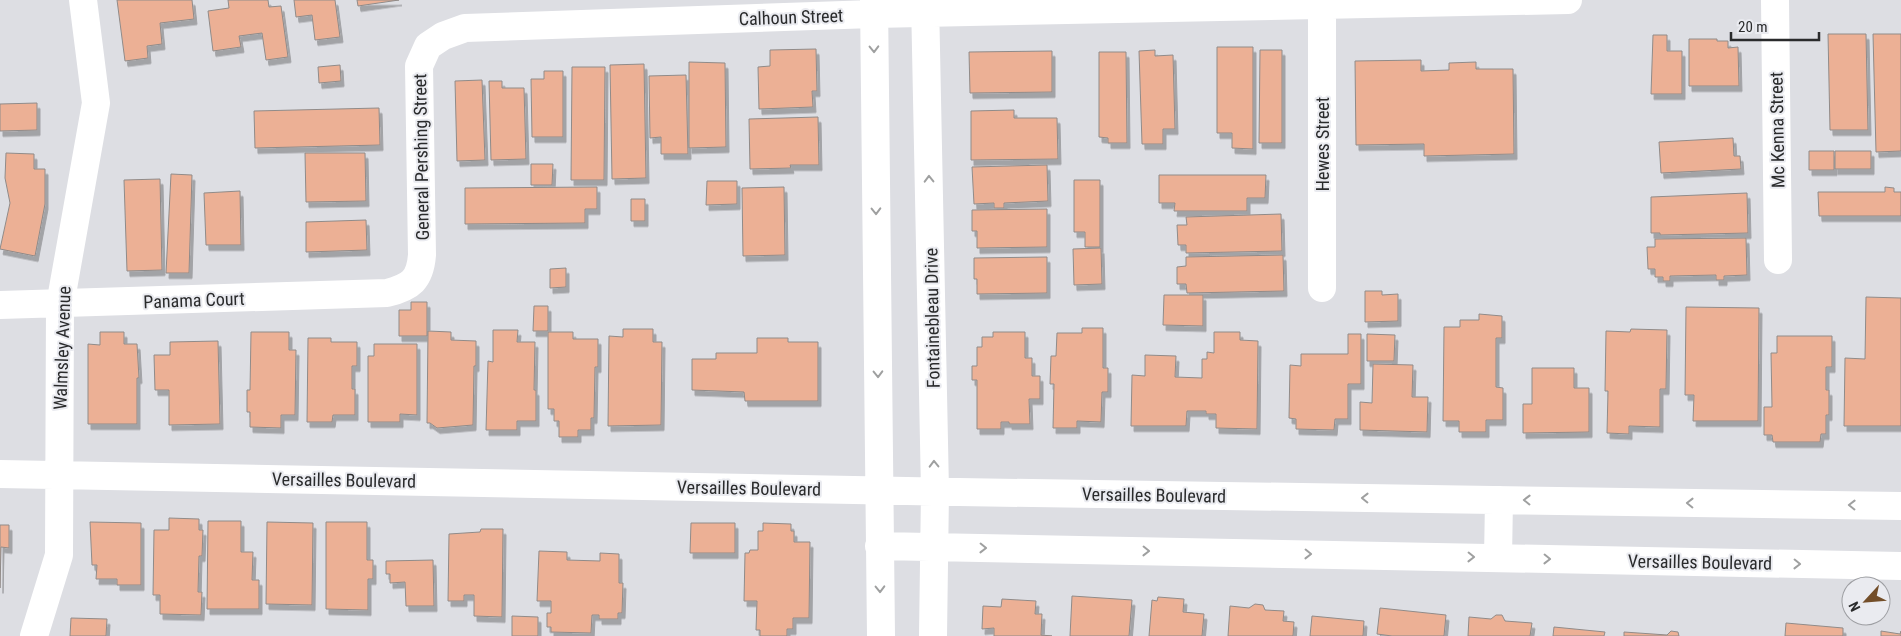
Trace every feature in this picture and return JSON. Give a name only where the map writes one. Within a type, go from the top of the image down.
[{"type":"street","name":"Walmsley Avenue","points":[[34,636],[59,555],[60,305],[96,103],[83,0]]},
{"type":"street","name":"Calhoun Street","points":[[465,28],[874,7],[1568,0]]},
{"type":"street","name":"Mc Kenna Street","points":[[1775,0],[1778,260]]},
{"type":"street","name":"Hewes Street","points":[[1322,3],[1322,288]]},
{"type":"street","points":[[874,7],[881,636]]},
{"type":"street","name":"Fontainebleau Drive","points":[[926,7],[935,491],[933,636]]},
{"type":"street","name":"General Pershing Street","points":[[388,293],[402,290],[412,282],[421,270],[419,66],[428,46],[443,36],[465,28]]},
{"type":"street","name":"Panama Court","points":[[0,305],[60,305],[388,293]]},
{"type":"street","name":"Versailles Boulevard","points":[[0,474],[1901,506]]},
{"type":"street","points":[[1498,558],[1499,500]]},
{"type":"street","name":"Versailles Boulevard","points":[[879,546],[1901,566]]},
{"type":"building","points":[[117,0],[192,0],[194,19],[160,23],[162,44],[147,46],[148,58],[125,61]]},
{"type":"building","points":[[228,0],[268,0],[269,7],[281,6],[288,57],[266,60],[262,33],[239,36],[241,47],[213,51],[208,11],[229,8]]},
{"type":"building","points":[[294,0],[335,0],[340,37],[315,40],[312,15],[296,17]]},
{"type":"building","points":[[357,0],[399,0],[358,6]]},
{"type":"building","points":[[1828,34],[1866,34],[1868,130],[1830,130]]},
{"type":"building","points":[[1873,34],[1901,34],[1901,151],[1876,152]]},
{"type":"building","points":[[1653,35],[1667,35],[1667,51],[1682,51],[1682,94],[1651,94]]},
{"type":"building","points":[[1689,39],[1717,39],[1717,41],[1728,41],[1728,48],[1738,47],[1739,86],[1689,86]]},
{"type":"building","points":[[1217,47],[1253,47],[1253,149],[1232,148],[1232,133],[1217,133]]},
{"type":"building","points":[[816,49],[817,91],[812,91],[813,107],[759,109],[758,67],[770,66],[770,50]]},
{"type":"building","points":[[1155,50],[1155,56],[1173,55],[1175,129],[1163,129],[1163,144],[1142,144],[1139,51]]},
{"type":"building","points":[[1260,50],[1282,50],[1282,143],[1259,143]]},
{"type":"building","points":[[1052,51],[1052,92],[970,93],[969,52]]},
{"type":"building","points":[[1099,52],[1126,52],[1127,143],[1108,143],[1108,138],[1099,137]]},
{"type":"building","points":[[1421,60],[1421,71],[1449,70],[1449,63],[1476,62],[1476,69],[1513,69],[1514,154],[1424,156],[1424,144],[1356,145],[1355,61]]},
{"type":"building","points":[[689,62],[725,63],[726,147],[689,148]]},
{"type":"building","points":[[644,64],[646,178],[612,179],[610,65]]},
{"type":"building","points":[[340,65],[341,81],[319,83],[318,67]]},
{"type":"building","points":[[572,67],[605,67],[604,180],[571,180]]},
{"type":"building","points":[[544,71],[563,71],[563,137],[532,137],[531,79],[544,79]]},
{"type":"building","points":[[686,75],[688,154],[661,154],[661,137],[650,138],[649,76]]},
{"type":"building","points":[[482,80],[485,160],[457,161],[455,81]]},
{"type":"building","points":[[489,81],[502,81],[502,88],[524,88],[526,159],[491,160]]},
{"type":"building","points":[[37,103],[37,130],[0,131],[0,104]]},
{"type":"building","points":[[379,108],[380,145],[255,148],[254,111]]},
{"type":"building","points":[[1014,110],[1014,118],[1057,118],[1058,159],[971,160],[971,111]]},
{"type":"building","points":[[818,117],[819,165],[790,165],[791,168],[750,169],[749,119]]},
{"type":"building","points":[[1733,138],[1734,156],[1740,156],[1741,169],[1661,173],[1659,142]]},
{"type":"building","points":[[1809,151],[1834,151],[1834,170],[1809,170]]},
{"type":"building","points":[[1835,151],[1871,151],[1871,169],[1835,169]]},
{"type":"building","points":[[6,153],[34,154],[34,169],[45,169],[45,204],[35,256],[0,249],[10,203],[5,178]]},
{"type":"building","points":[[305,153],[365,153],[366,201],[306,202]]},
{"type":"building","points":[[531,164],[553,164],[552,185],[531,185]]},
{"type":"building","points":[[1047,165],[1048,201],[1004,203],[1004,208],[994,208],[994,203],[974,204],[972,167]]},
{"type":"building","points":[[171,174],[192,175],[189,273],[166,273]]},
{"type":"building","points":[[1159,175],[1266,175],[1265,198],[1247,198],[1247,211],[1174,211],[1175,203],[1159,203]]},
{"type":"building","points":[[160,179],[162,270],[127,271],[124,180]]},
{"type":"building","points":[[1074,180],[1100,180],[1100,247],[1085,247],[1085,232],[1074,232]]},
{"type":"building","points":[[707,181],[737,181],[737,204],[706,205]]},
{"type":"building","points":[[597,187],[597,209],[585,209],[585,223],[465,224],[465,188]]},
{"type":"building","points":[[784,187],[785,255],[743,256],[742,188]]},
{"type":"building","points":[[1885,187],[1894,188],[1894,192],[1901,192],[1901,216],[1819,216],[1818,192],[1885,192]]},
{"type":"building","points":[[240,191],[241,245],[206,245],[204,193]]},
{"type":"building","points":[[1747,193],[1748,233],[1660,235],[1660,233],[1651,233],[1651,197]]},
{"type":"building","points":[[631,199],[645,199],[645,221],[631,221]]},
{"type":"building","points":[[1047,209],[1047,247],[977,248],[977,231],[972,231],[972,210]]},
{"type":"building","points":[[1281,214],[1282,251],[1186,253],[1186,245],[1178,245],[1177,225],[1187,225],[1186,217]]},
{"type":"building","points":[[366,220],[367,250],[306,252],[306,222]]},
{"type":"building","points":[[1746,238],[1747,275],[1724,276],[1724,280],[1716,280],[1716,275],[1670,276],[1670,281],[1663,281],[1663,277],[1655,277],[1655,269],[1648,269],[1647,247],[1655,247],[1655,239]]},
{"type":"building","points":[[1101,248],[1102,284],[1074,285],[1073,249]]},
{"type":"building","points":[[1283,255],[1284,291],[1187,293],[1186,284],[1177,284],[1177,267],[1186,266],[1186,257]]},
{"type":"building","points":[[1047,257],[1047,293],[977,294],[977,279],[974,279],[974,258]]},
{"type":"building","points":[[566,268],[566,287],[550,288],[550,269]]},
{"type":"building","points":[[1365,291],[1382,291],[1382,295],[1398,294],[1398,321],[1365,322]]},
{"type":"building","points":[[1164,295],[1203,295],[1203,326],[1163,325]]},
{"type":"building","points":[[1866,297],[1901,298],[1901,426],[1844,426],[1845,358],[1865,359]]},
{"type":"building","points":[[411,302],[427,302],[427,336],[399,336],[399,310],[411,310]]},
{"type":"building","points":[[534,306],[548,306],[548,331],[533,331]]},
{"type":"building","points":[[1686,307],[1759,308],[1758,421],[1693,421],[1694,395],[1685,395]]},
{"type":"building","points":[[1479,314],[1502,316],[1502,338],[1496,338],[1496,387],[1503,388],[1503,420],[1486,420],[1486,432],[1459,432],[1459,421],[1443,421],[1444,327],[1460,327],[1460,320],[1479,320]]},
{"type":"building","points":[[1082,328],[1103,328],[1103,368],[1108,368],[1108,392],[1102,392],[1101,422],[1077,421],[1077,428],[1053,428],[1054,384],[1050,384],[1051,356],[1056,356],[1057,333],[1082,333]]},
{"type":"building","points":[[623,329],[653,329],[653,342],[662,342],[661,425],[608,426],[609,336],[623,337]]},
{"type":"building","points":[[1631,329],[1667,330],[1666,389],[1660,389],[1660,427],[1629,426],[1629,434],[1607,433],[1608,391],[1605,391],[1606,331],[1630,332]]},
{"type":"building","points":[[493,330],[518,330],[517,342],[535,342],[534,390],[536,390],[536,421],[517,421],[517,430],[486,430],[488,361],[493,362]]},
{"type":"building","points":[[428,331],[451,332],[451,340],[476,341],[473,425],[437,428],[427,423]]},
{"type":"building","points":[[100,332],[124,332],[124,344],[137,344],[139,378],[137,378],[137,424],[88,424],[88,344],[100,345]]},
{"type":"building","points":[[251,332],[289,332],[289,350],[296,350],[295,415],[281,415],[281,428],[250,427],[250,412],[247,412],[247,390],[250,390]]},
{"type":"building","points":[[548,332],[573,332],[573,339],[598,339],[598,367],[595,367],[594,418],[591,418],[591,430],[578,430],[578,437],[559,437],[559,421],[554,421],[554,409],[548,409]]},
{"type":"building","points":[[993,332],[1025,332],[1025,358],[1032,358],[1032,376],[1040,376],[1040,399],[1029,399],[1030,424],[1001,422],[1001,429],[977,429],[977,380],[972,380],[972,366],[977,366],[977,347],[982,347],[982,337],[993,337]]},
{"type":"building","points":[[1214,332],[1240,332],[1240,340],[1258,341],[1257,429],[1216,428],[1216,414],[1206,414],[1206,411],[1187,411],[1186,426],[1131,426],[1132,375],[1145,376],[1145,355],[1176,356],[1175,377],[1202,378],[1202,359],[1207,359],[1207,352],[1214,353]]},
{"type":"building","points":[[1348,334],[1361,334],[1361,384],[1348,384],[1348,419],[1335,419],[1334,430],[1296,429],[1296,419],[1289,418],[1290,365],[1301,366],[1301,354],[1348,354]]},
{"type":"building","points":[[1367,334],[1395,335],[1394,361],[1367,361]]},
{"type":"building","points":[[1777,336],[1832,336],[1832,367],[1826,367],[1826,390],[1829,390],[1829,415],[1826,415],[1826,434],[1821,434],[1820,442],[1773,442],[1772,435],[1764,435],[1764,407],[1772,407],[1771,353],[1777,353]]},
{"type":"building","points":[[308,338],[331,338],[331,342],[357,342],[357,366],[352,366],[352,389],[355,389],[355,415],[333,415],[332,422],[307,422]]},
{"type":"building","points":[[757,338],[788,338],[788,342],[818,342],[818,401],[745,401],[744,392],[692,390],[692,359],[716,359],[716,353],[757,353]]},
{"type":"building","points":[[218,341],[220,424],[169,425],[169,390],[155,390],[154,355],[170,355],[170,342]]},
{"type":"building","points":[[374,344],[417,344],[417,415],[400,414],[400,422],[368,422],[368,356],[374,356]]},
{"type":"building","points":[[1373,364],[1413,365],[1412,397],[1428,397],[1427,432],[1360,430],[1360,402],[1372,403]]},
{"type":"building","points":[[1532,368],[1574,368],[1574,388],[1589,388],[1589,432],[1523,433],[1523,404],[1532,404]]},
{"type":"building","points":[[169,518],[199,519],[199,530],[203,530],[202,556],[199,556],[198,592],[202,592],[201,615],[160,614],[160,595],[153,595],[154,530],[169,530]]},
{"type":"building","points":[[208,521],[241,521],[241,552],[253,552],[252,580],[259,580],[259,609],[207,609]]},
{"type":"building","points":[[90,522],[141,523],[141,585],[117,585],[117,579],[96,579],[97,565],[92,565]]},
{"type":"building","points":[[267,522],[313,523],[312,605],[266,604]]},
{"type":"building","points":[[326,522],[367,522],[367,560],[373,560],[373,579],[368,579],[368,610],[326,609]]},
{"type":"building","points":[[691,523],[735,523],[735,553],[690,553]]},
{"type":"building","points":[[763,523],[791,524],[791,531],[794,531],[794,542],[810,542],[809,618],[793,618],[793,629],[787,629],[787,636],[760,636],[760,630],[756,630],[757,601],[744,601],[745,553],[749,553],[750,550],[758,550],[758,531],[763,531]]},
{"type":"building","points":[[0,525],[9,525],[9,548],[1,547],[0,588]]},
{"type":"building","points":[[481,529],[503,529],[502,617],[474,616],[474,595],[464,595],[464,601],[448,601],[449,534],[480,532]]},
{"type":"building","points":[[539,551],[567,552],[567,560],[600,561],[600,553],[619,554],[619,583],[623,583],[622,613],[618,613],[618,619],[599,619],[599,615],[592,615],[591,633],[551,632],[551,627],[547,627],[547,613],[551,613],[551,601],[537,601]]},
{"type":"building","points":[[433,560],[434,606],[406,606],[405,582],[390,583],[390,574],[386,574],[386,561]]},
{"type":"building","points":[[1072,596],[1132,600],[1129,636],[1070,636]]},
{"type":"building","points":[[1158,597],[1184,599],[1183,612],[1204,614],[1202,636],[1149,636],[1152,600],[1157,601]]},
{"type":"building","points":[[1002,599],[1036,601],[1035,614],[1042,614],[1041,635],[1052,636],[994,636],[994,628],[982,629],[983,606],[1001,607]]},
{"type":"building","points":[[1255,604],[1263,605],[1265,610],[1284,611],[1283,621],[1294,622],[1293,636],[1228,636],[1230,606],[1249,608]]},
{"type":"building","points":[[1380,608],[1446,615],[1444,636],[1392,636],[1377,634]]},
{"type":"building","points":[[1496,615],[1502,615],[1505,621],[1532,623],[1530,636],[1468,636],[1469,617],[1491,619]]},
{"type":"building","points":[[512,616],[538,617],[538,636],[512,636]]},
{"type":"building","points":[[1312,616],[1364,621],[1363,636],[1310,636]]},
{"type":"building","points":[[71,618],[107,619],[106,636],[70,636]]},
{"type":"building","points":[[1786,623],[1843,628],[1843,636],[1785,636]]},
{"type":"building","points":[[1554,627],[1605,632],[1604,636],[1553,636]]},
{"type":"building","points":[[1671,631],[1678,632],[1679,636],[1624,636],[1624,632],[1667,635]]},
{"type":"building","points":[[1881,631],[1900,634],[1901,631],[1901,636],[1881,636]]}]
